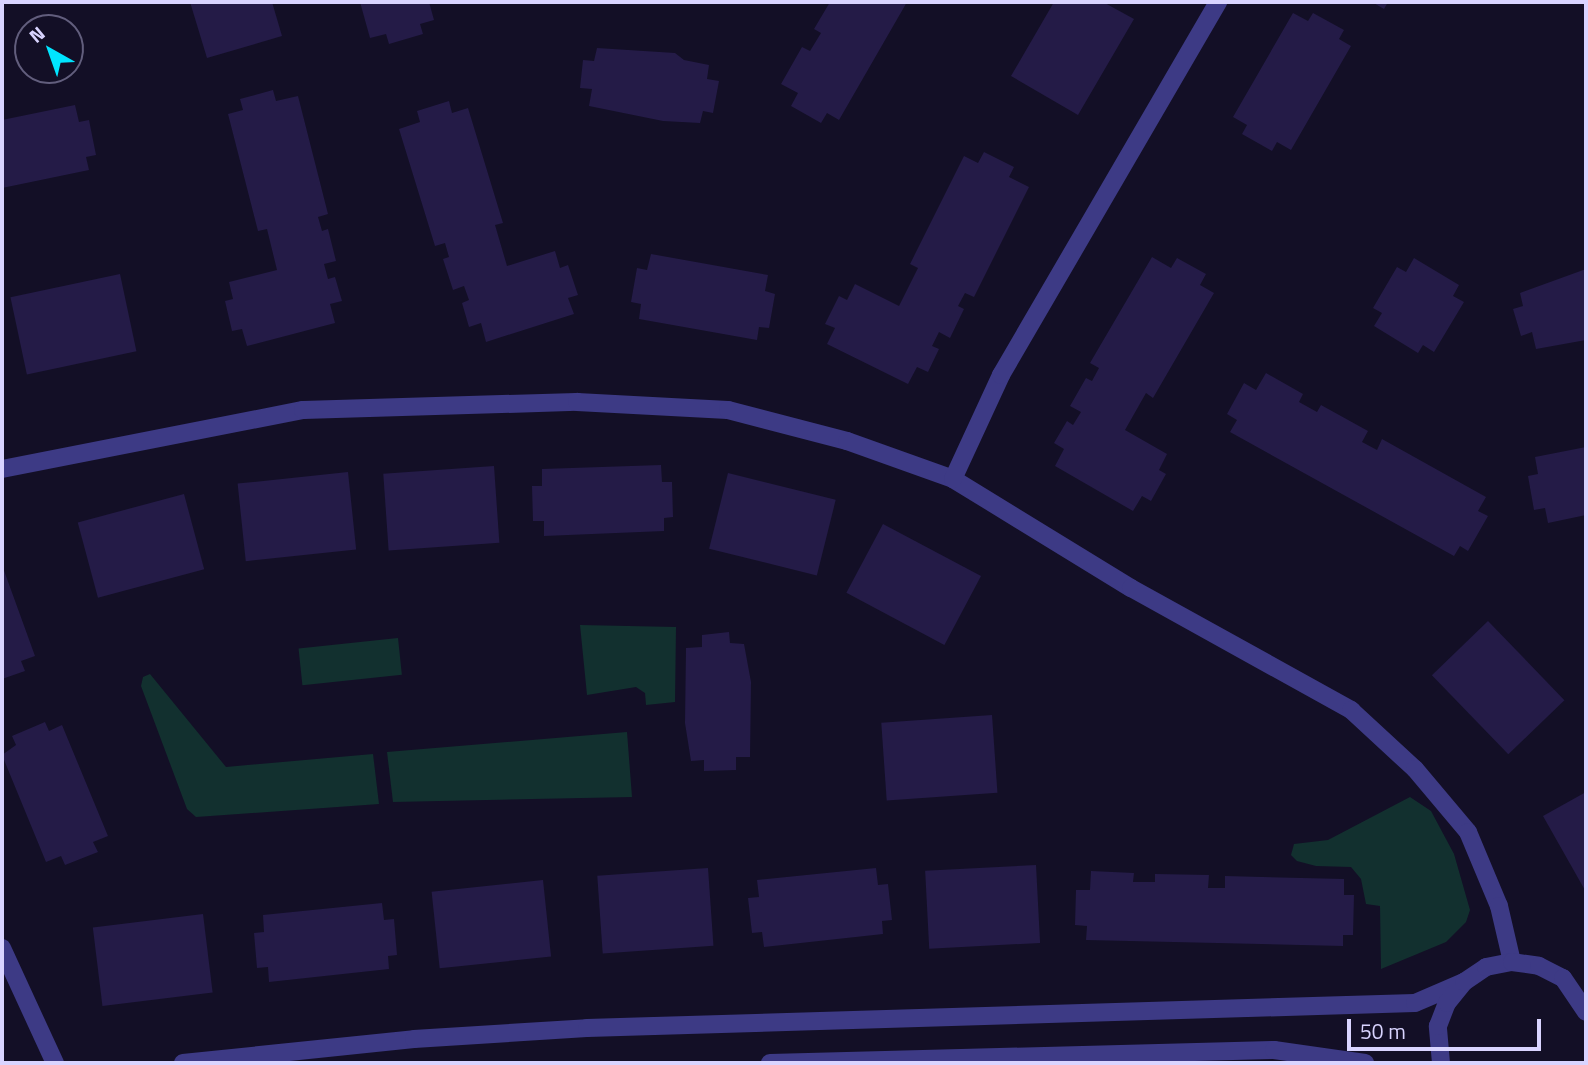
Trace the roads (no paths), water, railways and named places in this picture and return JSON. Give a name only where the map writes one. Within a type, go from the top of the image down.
[{"type":"street","points":[[953,479],[1001,375],[1218,2]]},
{"type":"street","points":[[2,469],[303,410],[577,402],[728,410],[847,441],[953,479],[1131,588],[1351,710],[1415,769],[1468,832],[1499,906],[1512,962]]},
{"type":"street","points":[[2,948],[55,1063]]},
{"type":"street","points":[[183,1063],[400,1040],[587,1028],[1415,1003],[1464,982],[1486,968],[1512,962],[1539,966],[1563,978],[1584,1003]]},
{"type":"street","points":[[1441,1063],[1438,1026],[1447,1003],[1464,982]]},
{"type":"street","points":[[770,1063],[1274,1050],[1366,1063]]}]
